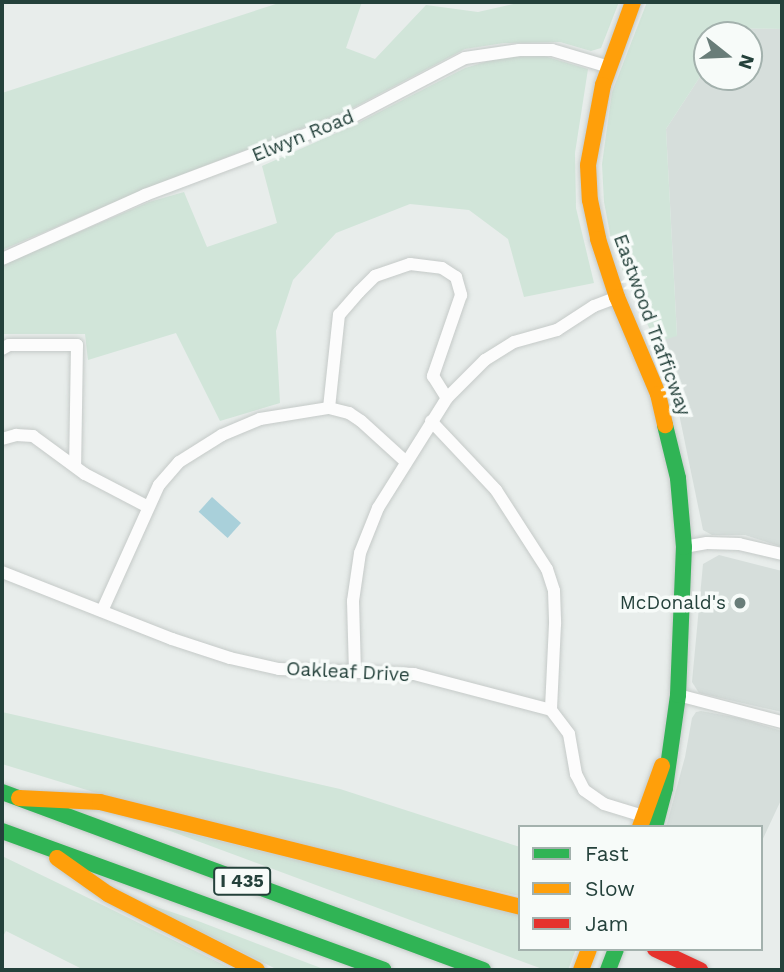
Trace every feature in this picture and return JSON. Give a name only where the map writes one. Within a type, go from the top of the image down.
[{"type":"main road","name":"Eastwood Trafficway","points":[[634,2],[609,67],[593,124],[588,165],[590,200],[617,297],[642,351],[661,405],[678,478],[684,547],[678,695],[668,751],[665,788],[646,823]]},
{"type":"main road","name":"I 435","points":[[2,792],[483,970]]},
{"type":"main road","points":[[19,798],[100,802],[518,906]]},
{"type":"main road","name":"I 435","points":[[2,831],[383,970]]},
{"type":"main road","points":[[35,843],[107,894],[257,970]]},
{"type":"main road","points":[[581,970],[588,951]]},
{"type":"main road","points":[[608,970],[616,951]]},
{"type":"main road","points":[[660,951],[700,970]]},
{"type":"street","name":"Elwyn Road","points":[[2,259],[145,195],[352,117],[466,58],[519,50],[552,50],[609,67]]},
{"type":"street","points":[[329,408],[339,315],[375,276],[410,264],[442,268],[456,277],[461,295],[433,376],[447,398]]},
{"type":"street","points":[[355,672],[353,601],[360,553],[378,508],[447,398],[485,360],[514,342],[557,330],[594,306],[617,297]]},
{"type":"street","points":[[2,349],[9,345],[77,345],[75,466]]},
{"type":"street","points":[[102,611],[159,485],[179,462],[222,435],[260,419],[329,408],[361,421],[406,462]]},
{"type":"street","points":[[431,421],[514,512],[547,569],[554,592],[555,624],[551,710],[569,734],[576,774],[584,790],[604,804],[646,823]]},
{"type":"street","points":[[2,439],[16,435],[33,436],[75,466],[148,507]]},
{"type":"street","points":[[684,547],[707,542],[739,544],[782,554]]},
{"type":"street","name":"Oakleaf Drive","points":[[2,572],[172,639],[230,658],[279,669],[414,674],[551,710]]},
{"type":"street","points":[[678,695],[782,722]]},
{"type":"shaded area","points":[[763,29],[782,29],[782,547],[745,535],[712,535],[703,530],[678,409],[656,342],[677,335],[666,129],[693,88],[693,91],[763,91]]},
{"type":"shaded area","points":[[719,555],[782,571],[782,712],[699,693],[692,682],[703,564]]},
{"type":"shaded area","points":[[696,712],[739,718],[782,731],[782,798],[763,839],[763,825],[667,825],[685,757],[692,718]]},
{"type":"green space","points":[[282,2],[362,2],[346,48],[375,59],[426,5],[478,12],[522,2],[619,2],[601,48],[591,51],[560,42],[504,43],[465,49],[349,110],[150,187],[2,250],[2,93]]},
{"type":"green space","points":[[647,2],[782,2],[782,29],[763,29],[763,21],[693,21],[693,88],[666,129],[677,336],[656,342],[627,282],[611,239],[604,202],[602,164],[612,92]]},
{"type":"green space","points":[[544,56],[588,69],[575,153],[576,208],[594,283],[524,297],[508,239],[469,210],[410,204],[336,233],[293,280],[276,331],[280,403],[220,421],[176,333],[88,360],[85,334],[2,334],[2,265],[149,202],[184,192],[207,247],[277,223],[262,166],[350,127],[465,68],[502,57]]},
{"type":"green space","points":[[2,712],[340,789],[518,846],[518,896],[412,873],[100,794],[2,764]]},
{"type":"green space","points":[[154,825],[518,914],[518,951],[575,951],[568,970],[545,970]]},
{"type":"green space","points":[[2,856],[234,970],[84,970],[6,931],[2,938]]},
{"type":"green space","points":[[139,901],[198,921],[326,970],[278,970]]},
{"type":"water","points":[[212,497],[241,523],[228,538],[199,512]]},
{"type":"traffic: fast","points":[[656,825],[665,788],[678,695],[684,547],[678,478],[665,425]]},
{"type":"traffic: fast","points":[[2,792],[483,970]]},
{"type":"traffic: fast","points":[[2,831],[383,970]]},
{"type":"traffic: fast","points":[[608,970],[615,951]]},
{"type":"traffic: slow","points":[[633,2],[603,85],[588,165],[590,200],[598,239],[617,297],[658,394],[665,425]]},
{"type":"traffic: slow","points":[[641,825],[662,766]]},
{"type":"traffic: slow","points":[[19,798],[100,802],[518,906]]},
{"type":"traffic: slow","points":[[57,858],[108,894],[257,970]]},
{"type":"traffic: slow","points":[[581,970],[588,951]]},
{"type":"traffic: jam","points":[[659,951],[700,970]]},
{"type":"place","name":"McDonald's","points":[[740,603]]}]
